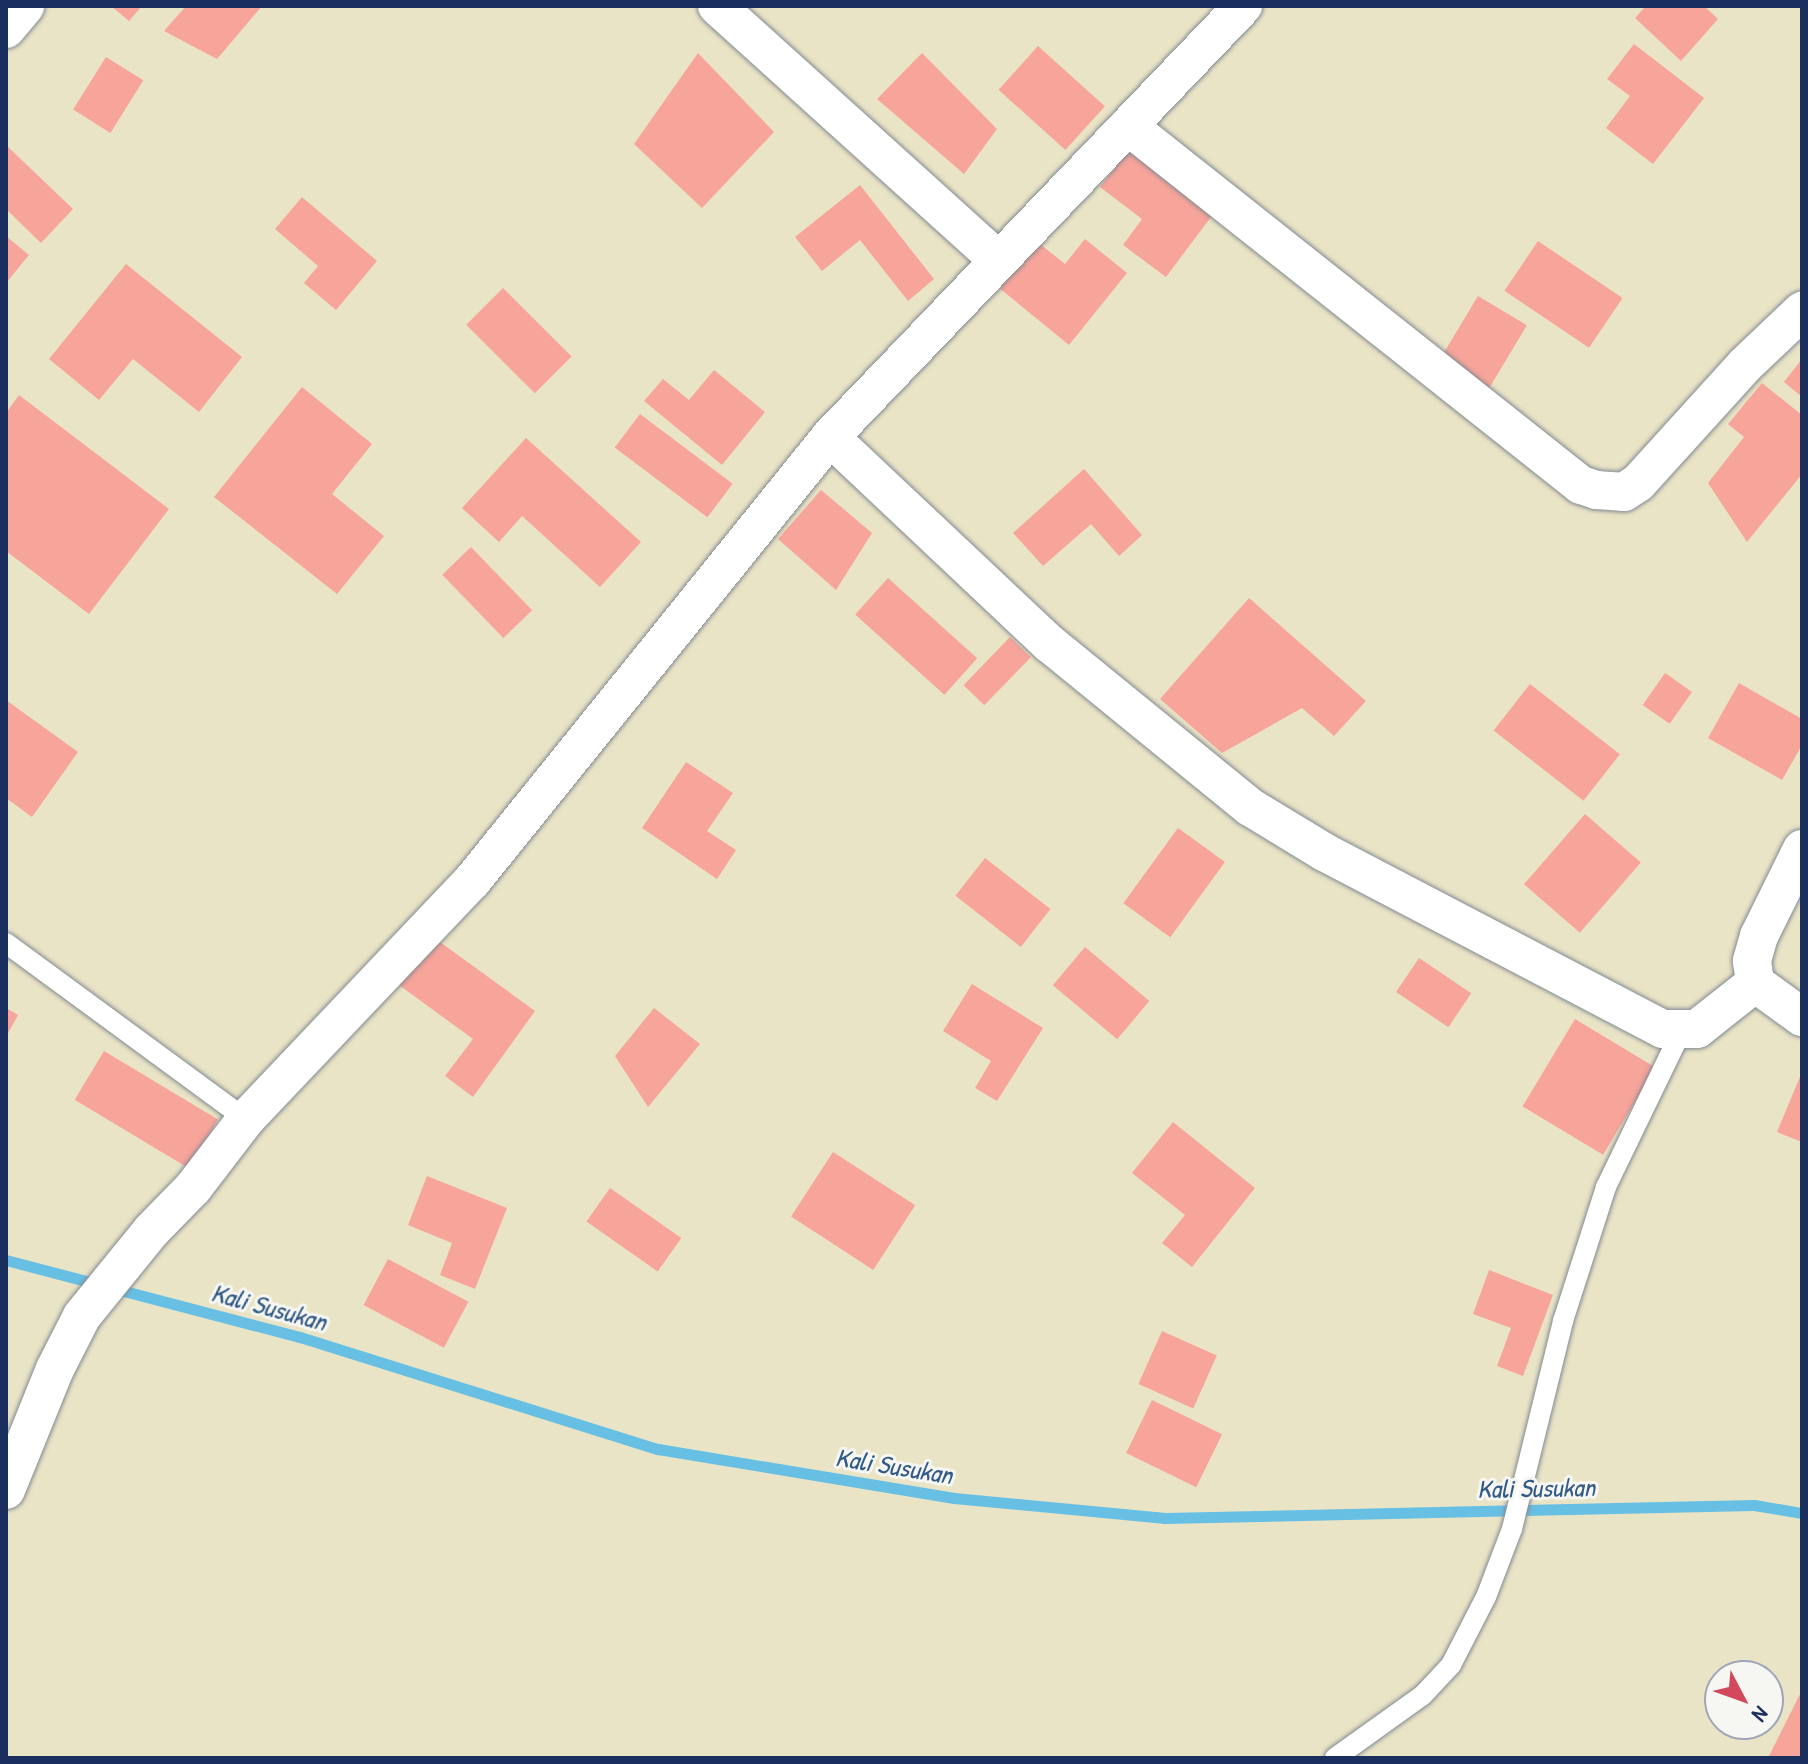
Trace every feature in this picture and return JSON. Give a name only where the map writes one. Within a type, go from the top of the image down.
[{"type":"street","points":[[6,29],[25,6]]},
{"type":"street","points":[[717,6],[998,260]]},
{"type":"street","points":[[6,1490],[55,1369],[82,1316],[152,1230],[193,1188],[246,1119],[472,881],[830,437],[1243,6]]},
{"type":"street","points":[[1128,126],[1581,485],[1596,490],[1624,492],[1638,483],[1745,365],[1802,311]]},
{"type":"street","points":[[830,437],[1050,644],[1250,807],[1338,860],[1663,1029],[1681,1032],[1697,1029],[1755,983]]},
{"type":"street","points":[[1802,849],[1759,936],[1752,961],[1755,983],[1802,1017]]},
{"type":"lane","points":[[6,943],[246,1119]]},
{"type":"lane","points":[[1335,1758],[1423,1695],[1451,1665],[1486,1597],[1512,1529],[1563,1321],[1606,1187],[1681,1032]]},
{"type":"building","points":[[111,6],[142,6],[129,21]]},
{"type":"building","points":[[186,6],[262,6],[217,59],[164,31]]},
{"type":"building","points":[[1646,6],[1704,6],[1718,19],[1681,61],[1635,18]]},
{"type":"building","points":[[1634,44],[1704,98],[1653,164],[1606,128],[1630,96],[1607,79]]},
{"type":"building","points":[[1038,46],[1105,106],[1065,150],[999,90]]},
{"type":"building","points":[[698,53],[774,132],[702,208],[634,144]]},
{"type":"building","points":[[922,53],[997,129],[964,174],[877,99]]},
{"type":"building","points":[[106,57],[143,80],[110,133],[73,110]]},
{"type":"building","points":[[6,145],[73,209],[41,243],[6,209]]},
{"type":"building","points":[[1133,145],[1217,209],[1166,277],[1123,245],[1142,219],[1100,187]]},
{"type":"building","points":[[860,185],[934,279],[908,301],[860,240],[822,271],[795,237]]},
{"type":"building","points":[[302,197],[377,261],[336,310],[304,283],[318,266],[275,229]]},
{"type":"building","points":[[6,236],[29,255],[6,283]]},
{"type":"building","points":[[1085,239],[1127,273],[1069,345],[998,287],[1035,240],[1065,264]]},
{"type":"building","points":[[1538,241],[1623,298],[1589,348],[1504,291]]},
{"type":"building","points":[[126,264],[242,357],[199,412],[133,359],[99,400],[49,359]]},
{"type":"building","points":[[503,288],[572,357],[535,393],[466,325]]},
{"type":"building","points":[[1478,296],[1527,325],[1489,388],[1440,359]]},
{"type":"building","points":[[1802,359],[1802,397],[1784,382]]},
{"type":"building","points":[[714,370],[765,412],[722,465],[644,401],[663,379],[689,400]]},
{"type":"building","points":[[1762,383],[1802,415],[1802,474],[1747,542],[1708,483],[1744,437],[1728,424]]},
{"type":"building","points":[[302,387],[372,444],[332,494],[384,536],[337,594],[214,497]]},
{"type":"building","points":[[19,395],[169,509],[89,614],[6,551],[6,413]]},
{"type":"building","points":[[640,414],[733,484],[707,517],[615,448]]},
{"type":"building","points":[[526,438],[641,542],[600,587],[522,516],[499,542],[462,508]]},
{"type":"building","points":[[1084,469],[1142,535],[1119,556],[1091,524],[1043,566],[1013,533]]},
{"type":"building","points":[[821,490],[872,533],[836,590],[778,539]]},
{"type":"building","points":[[471,547],[532,610],[503,638],[442,575]]},
{"type":"building","points":[[888,578],[977,658],[944,695],[855,614]]},
{"type":"building","points":[[1249,598],[1366,701],[1334,736],[1302,708],[1222,753],[1160,699]]},
{"type":"building","points":[[1010,637],[1031,657],[984,705],[963,685]]},
{"type":"building","points":[[1665,673],[1692,692],[1670,724],[1643,705]]},
{"type":"building","points":[[1739,683],[1802,719],[1802,745],[1782,780],[1708,738]]},
{"type":"building","points":[[1530,684],[1620,754],[1584,801],[1494,730]]},
{"type":"building","points":[[6,700],[78,752],[32,817],[6,798]]},
{"type":"building","points":[[686,762],[733,793],[707,831],[736,850],[717,879],[642,828]]},
{"type":"building","points":[[1585,814],[1641,863],[1580,933],[1524,884]]},
{"type":"building","points":[[1178,828],[1225,862],[1170,937],[1123,903]]},
{"type":"building","points":[[985,858],[1050,909],[1021,947],[955,896]]},
{"type":"building","points":[[433,937],[535,1011],[473,1097],[445,1076],[473,1039],[399,985]]},
{"type":"building","points":[[1085,947],[1149,1001],[1117,1039],[1053,985]]},
{"type":"building","points":[[1419,958],[1471,993],[1448,1027],[1396,992]]},
{"type":"building","points":[[972,984],[1043,1028],[997,1101],[975,1088],[991,1061],[943,1031]]},
{"type":"building","points":[[6,1008],[18,1015],[6,1037]]},
{"type":"building","points":[[654,1008],[700,1044],[648,1107],[615,1056]]},
{"type":"building","points":[[1575,1019],[1656,1067],[1603,1155],[1522,1106]]},
{"type":"building","points":[[104,1051],[218,1120],[189,1168],[75,1100]]},
{"type":"building","points":[[1802,1072],[1802,1142],[1777,1132]]},
{"type":"building","points":[[1173,1122],[1255,1188],[1192,1267],[1162,1243],[1185,1215],[1132,1173]]},
{"type":"building","points":[[833,1152],[915,1205],[873,1270],[791,1217]]},
{"type":"building","points":[[427,1176],[507,1208],[475,1289],[440,1275],[452,1243],[408,1225]]},
{"type":"building","points":[[610,1188],[681,1238],[658,1271],[586,1222]]},
{"type":"building","points":[[388,1259],[468,1302],[444,1348],[364,1305]]},
{"type":"building","points":[[1489,1270],[1553,1295],[1523,1376],[1497,1366],[1511,1328],[1473,1314]]},
{"type":"building","points":[[1162,1331],[1217,1355],[1193,1408],[1138,1384]]},
{"type":"building","points":[[1152,1400],[1222,1434],[1196,1487],[1126,1453]]},
{"type":"building","points":[[1802,1690],[1802,1758],[1768,1758],[1777,1740],[1784,1740],[1784,1726]]},
{"type":"waterway","name":"Kali Susukan","points":[[6,1260],[300,1337],[658,1449],[954,1498],[1165,1518],[1754,1505],[1802,1513]]}]
